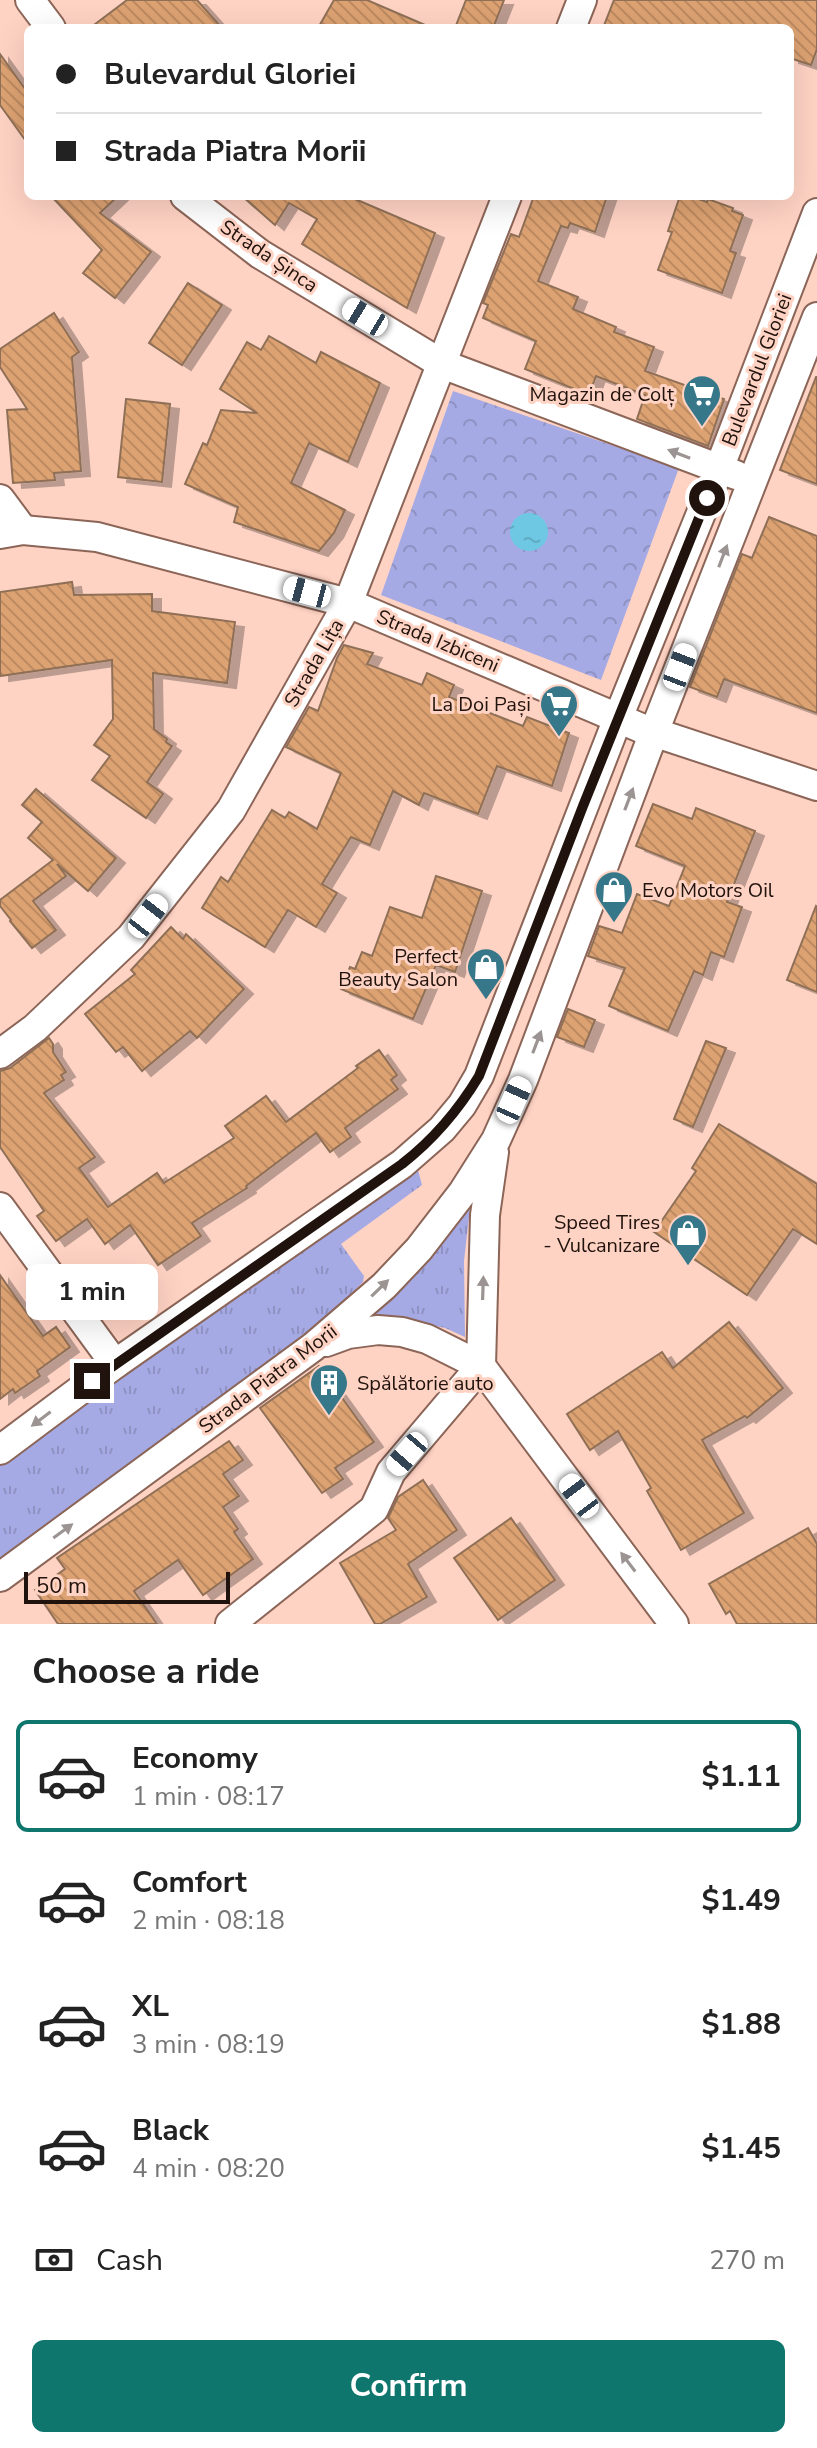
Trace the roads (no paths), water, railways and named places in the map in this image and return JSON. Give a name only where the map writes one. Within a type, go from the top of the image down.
[{"type":"street","points":[[30,0],[48,24]]},
{"type":"street","points":[[572,24],[581,0]]},
{"type":"street","name":"Strada Șinca","points":[[190,200],[260,254],[442,364],[752,481]]},
{"type":"street","name":"Strada Lița","points":[[0,1054],[35,1028],[131,937],[231,810],[348,603],[505,200]]},
{"type":"street","name":"Bulevardul Gloriei","points":[[462,1105],[479,1076],[499,1028],[817,213]]},
{"type":"street","name":"Bulevardul Gloriei","points":[[496,1140],[523,1080],[654,732],[817,317]]},
{"type":"street","points":[[0,499],[12,532]]},
{"type":"street","name":"Strada Izbiceni","points":[[12,532],[97,537],[348,603],[618,718],[817,786]]},
{"type":"street","points":[[0,1450],[115,1364],[402,1164],[423,1148],[462,1105],[496,1140],[485,1215],[481,1366],[391,1472],[374,1509],[230,1624]]},
{"type":"street","name":"Strada Piatra Morii","points":[[0,1577],[313,1347],[384,1286],[419,1249],[463,1192],[496,1140]]},
{"type":"street","points":[[0,1207],[115,1364]]},
{"type":"street","points":[[313,1347],[348,1334],[378,1330],[402,1332],[427,1339],[481,1366],[674,1624]]},
{"type":"water","points":[[529,513],[542,519],[548,532],[542,545],[529,551],[516,545],[510,532],[516,519]]},
{"type":"place","name":"Magazin de Colț","points":[[702,428]]},
{"type":"place","name":"La Doi Pași","points":[[559,738]]},
{"type":"place","name":"Evo Motors Oil","points":[[614,924]]},
{"type":"place","name":"Perfect Beauty Salon","points":[[486,1001]]},
{"type":"place","name":"Speed Tires - Vulcanizare","points":[[688,1267]]},
{"type":"place","name":"Spălătorie auto","points":[[329,1417]]}]
